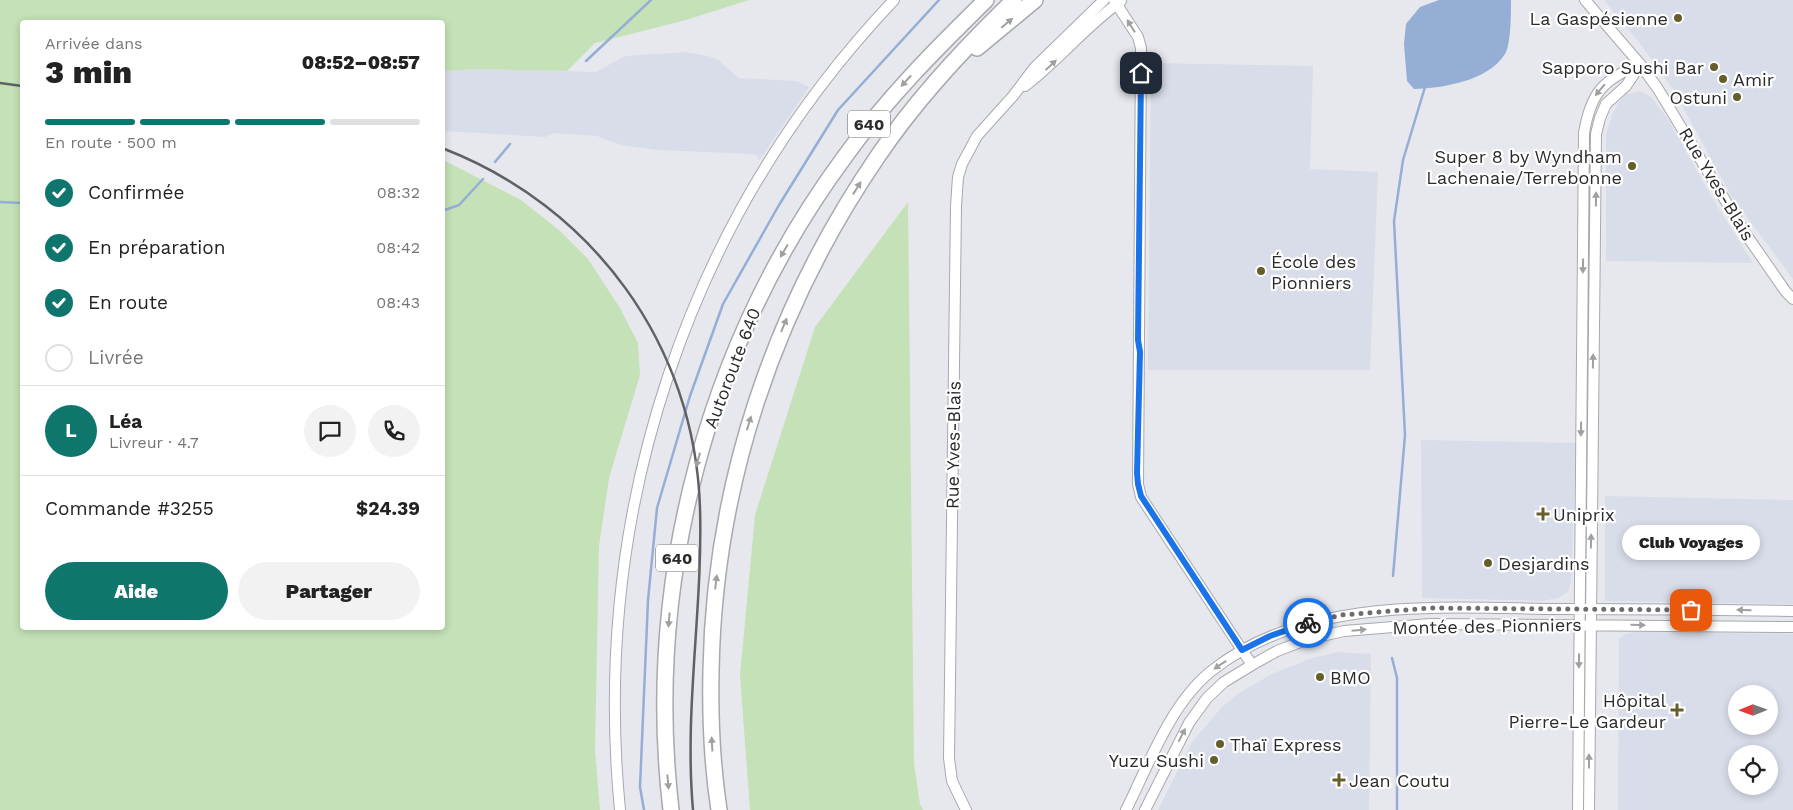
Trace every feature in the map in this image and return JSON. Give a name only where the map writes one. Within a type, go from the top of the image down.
[{"type":"highway","points":[[940,46],[977,0]]},
{"type":"highway","name":"Autoroute 640","points":[[671,810],[665,710],[670,603],[688,498],[702,445],[718,397],[756,304],[780,257],[844,157],[904,83],[986,0]]},
{"type":"highway","name":"Autoroute 640","points":[[719,810],[713,765],[711,715],[711,640],[714,609],[726,517],[748,426],[766,370],[783,327],[819,252],[878,156],[930,88],[968,44],[1014,0]]},
{"type":"highway","points":[[930,88],[1035,0]]},
{"type":"street","points":[[620,810],[614,698],[623,572],[629,526],[639,477],[652,425],[670,367],[710,270],[758,179],[829,75],[894,0]]},
{"type":"street","name":"Rue Yves-Blais","points":[[966,810],[952,781],[949,758],[957,194],[962,164],[970,146],[984,127],[1013,96],[1035,67],[1104,0]]},
{"type":"street","name":"Rue Yves-Blais","points":[[1585,0],[1640,64],[1683,128],[1745,233],[1786,292],[1793,299]]},
{"type":"street","points":[[1118,1],[1138,37],[1141,48],[1138,484],[1141,496],[1252,664]]},
{"type":"street","name":"Rue Yves-Blais","points":[[1013,96],[1049,67],[1118,1]]},
{"type":"street","points":[[1589,810],[1585,625],[1586,500],[1582,381],[1584,133],[1587,113],[1601,88],[1617,74],[1640,64]]},
{"type":"street","points":[[1586,500],[1593,381],[1596,134],[1606,104],[1626,86],[1640,64]]},
{"type":"street","points":[[1583,234],[1595,234]]},
{"type":"street","points":[[1582,381],[1593,381]]},
{"type":"street","name":"Montée des Pionniers","points":[[1126,810],[1144,770],[1175,713],[1194,686],[1213,669],[1242,650],[1278,633],[1341,615],[1430,608],[1793,611]]},
{"type":"street","points":[[1708,610],[1708,626]]},
{"type":"street","name":"Montée des Pionniers","points":[[1145,810],[1189,722],[1207,698],[1224,682],[1252,664],[1276,651],[1308,639],[1344,631],[1430,624],[1793,627]]},
{"type":"street","points":[[1578,810],[1585,625]]},
{"type":"shaded area","points":[[1604,0],[1793,0],[1793,279],[1732,197],[1674,91],[1638,41]]},
{"type":"shaded area","points":[[686,52],[718,60],[739,78],[797,81],[809,87],[759,161],[758,157],[753,154],[657,150],[621,145],[597,136],[554,133],[545,137],[445,131],[445,71],[477,69],[596,72],[625,56]]},
{"type":"shaded area","name":"École des Pionniers","points":[[1151,63],[1313,66],[1310,169],[1378,172],[1370,370],[1148,370]]},
{"type":"shaded area","points":[[1638,91],[1652,98],[1668,119],[1714,201],[1753,263],[1606,261],[1606,135],[1618,103],[1626,95]]},
{"type":"shaded area","points":[[1421,440],[1576,443],[1571,582],[1568,592],[1558,598],[1542,601],[1422,598]]},
{"type":"shaded area","points":[[1605,496],[1793,500],[1793,604],[1605,601]]},
{"type":"shaded area","name":"Hôpital Pierre-Le Gardeur","points":[[1637,632],[1793,634],[1793,810],[1618,810],[1619,638],[1628,633]]},
{"type":"shaded area","points":[[1338,652],[1371,654],[1369,810],[1158,810],[1192,742],[1222,707],[1239,693],[1272,674],[1312,658]]},
{"type":"green space","points":[[0,0],[749,0],[686,20],[595,43],[567,71],[477,69],[445,71],[445,20],[20,20],[20,630],[445,630],[445,161],[521,200],[560,231],[588,259],[620,308],[638,343],[640,375],[609,478],[599,546],[595,750],[600,810],[0,810]]},
{"type":"green space","points":[[908,202],[914,764],[920,804],[923,810],[750,810],[740,675],[755,515],[815,327]]},
{"type":"water","points":[[1439,0],[1511,0],[1507,49],[1497,63],[1488,71],[1476,77],[1451,85],[1414,89],[1407,81],[1404,44],[1406,24],[1420,7]]},
{"type":"waterway","points":[[586,61],[651,0]]},
{"type":"waterway","points":[[644,810],[640,787],[648,600],[657,508],[690,396],[723,304],[779,205],[838,110],[939,0]]},
{"type":"waterway","points":[[1393,576],[1405,435],[1394,221],[1403,160],[1425,87]]},
{"type":"waterway","points":[[495,162],[510,144]]},
{"type":"waterway","points":[[445,210],[459,205],[483,179]]},
{"type":"waterway","points":[[0,202],[20,203]]},
{"type":"waterway","points":[[1392,658],[1397,678],[1397,810]]},
{"type":"railway","points":[[0,83],[20,86]]},
{"type":"railway","points":[[445,149],[496,173],[545,206],[589,244],[626,289],[656,338],[679,391],[694,448],[700,508],[699,584],[691,734],[693,810]]},
{"type":"way so far","points":[[1308,623],[1341,615],[1430,608],[1691,610]]},
{"type":"place","name":"La Gaspésienne","points":[[1678,18]]},
{"type":"place","name":"Sapporo Sushi Bar","points":[[1714,67]]},
{"type":"place","name":"Amir","points":[[1723,79]]},
{"type":"place","name":"Ostuni","points":[[1737,97]]},
{"type":"place","name":"Super 8 by Wyndham Lachenaie/Terrebonne","points":[[1632,166]]},
{"type":"place","name":"École des Pionniers","points":[[1261,271]]},
{"type":"place","name":"Uniprix","points":[[1543,514]]},
{"type":"place","name":"Desjardins","points":[[1488,563]]},
{"type":"place","name":"Club Voyages","points":[[1691,610]]},
{"type":"place","name":"BMO","points":[[1320,677]]},
{"type":"place","name":"Hôpital Pierre-Le Gardeur","points":[[1677,710]]},
{"type":"place","name":"Thaï Express","points":[[1220,744]]},
{"type":"place","name":"Yuzu Sushi","points":[[1214,760]]},
{"type":"place","name":"Jean Coutu","points":[[1339,780]]},
{"type":"route","points":[[1141,73],[1138,249],[1138,340],[1140,352],[1137,473],[1141,496],[1242,650],[1270,636],[1308,623]]}]
